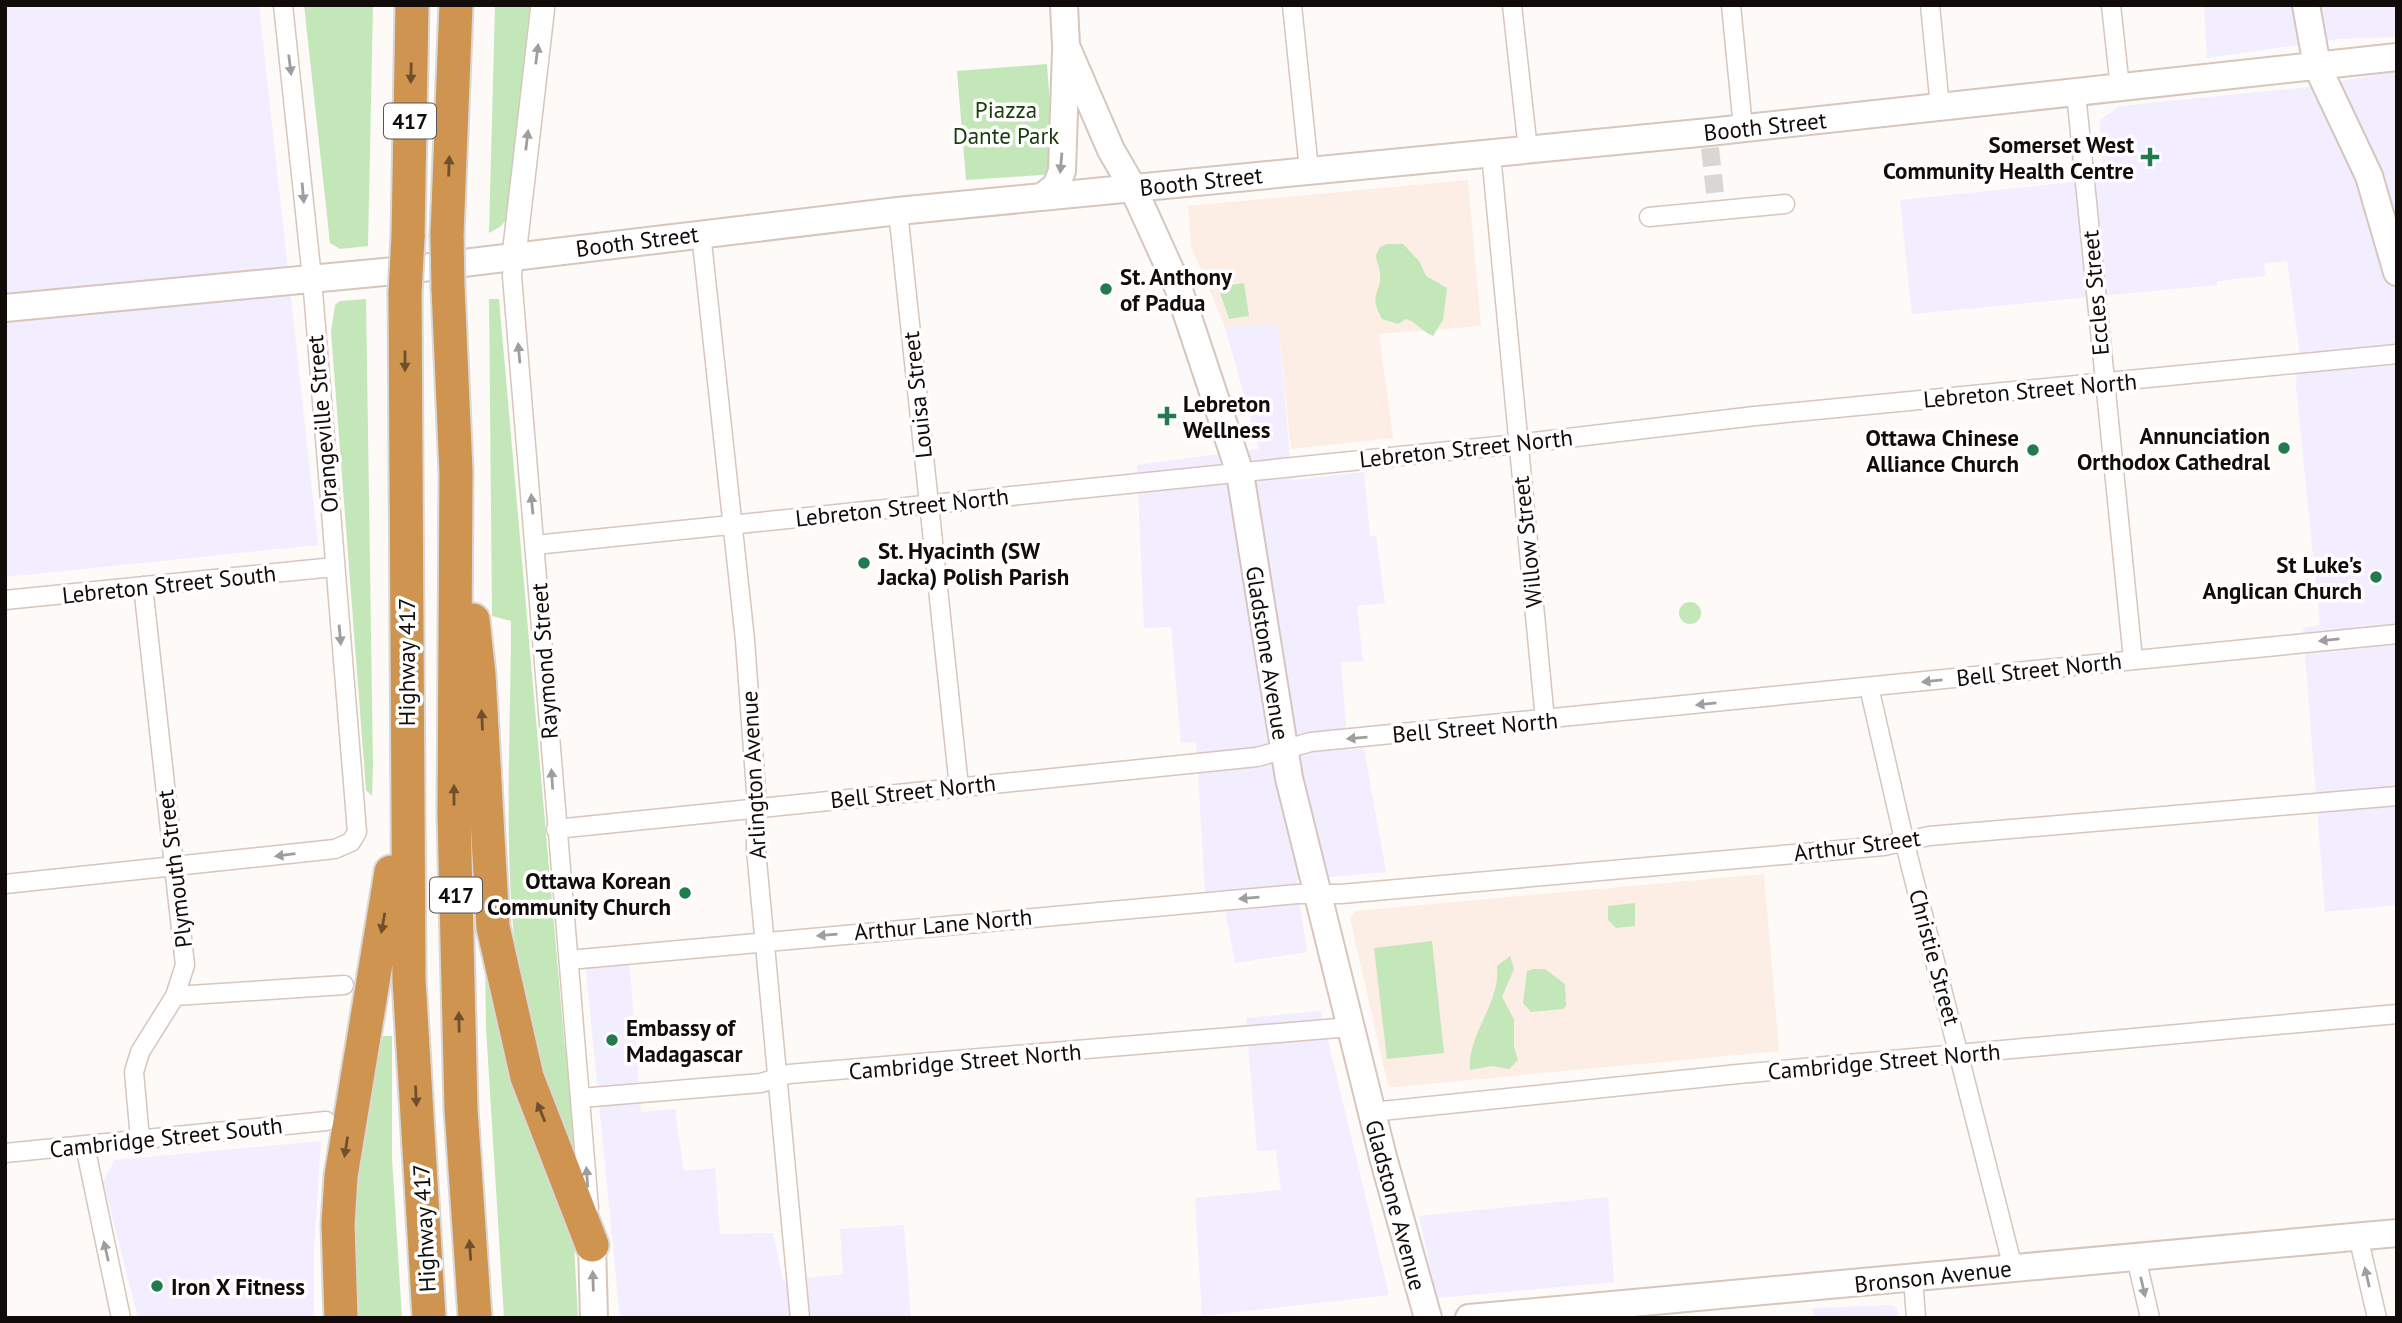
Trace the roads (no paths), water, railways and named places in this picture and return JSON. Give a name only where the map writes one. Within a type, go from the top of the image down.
[{"type":"highway","name":"Highway 417","points":[[412,5],[405,293],[406,758],[409,980],[429,1318]]},
{"type":"highway","name":"417","points":[[456,5],[447,234],[456,472],[454,814],[461,1109],[475,1318]]},
{"type":"highway","points":[[456,472],[479,675],[493,927],[527,1077],[592,1245]]},
{"type":"highway","points":[[341,1318],[338,1224],[341,1176],[389,890],[406,758]]},
{"type":"main road","name":"Gladstone Avenue","points":[[1064,5],[1066,46],[1111,150],[1133,188],[1178,286],[1240,473],[1283,750],[1350,1027],[1428,1318]]},
{"type":"main road","points":[[2306,5],[2317,66],[2362,158],[2396,267]]},
{"type":"main road","points":[[1042,197],[1056,186],[1062,171],[1066,46]]},
{"type":"main road","name":"Booth Street","points":[[5,308],[405,270],[898,211],[1743,128],[2397,57]]},
{"type":"main road","name":"Bronson Avenue","points":[[1469,1318],[2397,1233]]},
{"type":"main road","name":"Raymond Street","points":[[592,1245],[594,1318]]},
{"type":"street","name":"Orangeville Street","points":[[173,868],[335,849],[351,842],[358,824],[334,567],[312,278],[283,5]]},
{"type":"street","name":"Raymond Street","points":[[543,5],[512,276],[592,1245]]},
{"type":"street","points":[[1292,5],[1309,170]]},
{"type":"street","points":[[1512,5],[1528,150]]},
{"type":"street","points":[[1731,5],[1743,128]]},
{"type":"street","points":[[1930,5],[1940,107]]},
{"type":"street","points":[[2111,5],[2120,88]]},
{"type":"street","name":"Eccles Street","points":[[2076,93],[2133,659]]},
{"type":"street","name":"Willow Street","points":[[1491,153],[1545,720]]},
{"type":"street","points":[[1649,218],[1786,204]]},
{"type":"street","name":"Louisa Street","points":[[898,211],[959,788]]},
{"type":"street","name":"Arlington Avenue","points":[[701,233],[730,526],[745,640],[756,808],[756,850],[800,1318]]},
{"type":"street","name":"Lebreton Street North","points":[[535,545],[1517,444],[1800,411],[2397,354]]},
{"type":"street","name":"Lebreton Street South","points":[[5,600],[334,567]]},
{"type":"street","name":"Plymouth Street","points":[[140,1139],[134,1072],[140,1052],[175,996],[185,965],[143,586]]},
{"type":"street","name":"Bell Street North","points":[[556,829],[1257,757],[1311,742],[2397,634]]},
{"type":"street","name":"Christie Street","points":[[1869,687],[1905,844],[1961,1053],[2013,1268]]},
{"type":"street","name":"Arthur Street","points":[[1317,893],[1905,844],[1929,836],[2397,796]]},
{"type":"street","points":[[5,884],[173,868]]},
{"type":"street","name":"Arthur Lane North","points":[[569,960],[1317,893]]},
{"type":"street","points":[[175,996],[344,985]]},
{"type":"street","name":"Cambridge Street North","points":[[1372,1112],[1961,1053],[2397,1014]]},
{"type":"street","name":"Cambridge Street North","points":[[581,1098],[776,1080],[789,1074],[1350,1027]]},
{"type":"street","name":"Cambridge Street South","points":[[5,1153],[326,1121]]},
{"type":"street","points":[[85,1146],[121,1318]]},
{"type":"street","points":[[2358,1236],[2377,1318]]},
{"type":"street","points":[[2136,1256],[2150,1318]]},
{"type":"street","points":[[1913,1278],[1916,1318]]},
{"type":"tunnel","points":[[1710,148],[1717,211]]},
{"type":"place","name":"Somerset West Community Health Centre","points":[[2150,157]]},
{"type":"place","name":"St. Anthony of Padua","points":[[1106,289]]},
{"type":"place","name":"Lebreton Wellness","points":[[1167,416]]},
{"type":"place","name":"Annunciation Orthodox Cathedral","points":[[2284,448]]},
{"type":"place","name":"Ottawa Chinese Alliance Church","points":[[2033,450]]},
{"type":"place","name":"St. Hyacinth (SW Jacka) Polish Parish","points":[[864,563]]},
{"type":"place","name":"St Luke's Anglican Church","points":[[2376,577]]},
{"type":"place","name":"Ottawa Korean Community Church","points":[[685,893]]},
{"type":"place","name":"Embassy of Madagascar","points":[[612,1040]]},
{"type":"place","name":"Iron X Fitness","points":[[157,1286]]},
{"type":"park label","name":"Piazza Dante Park","points":[[1006,122]]}]
